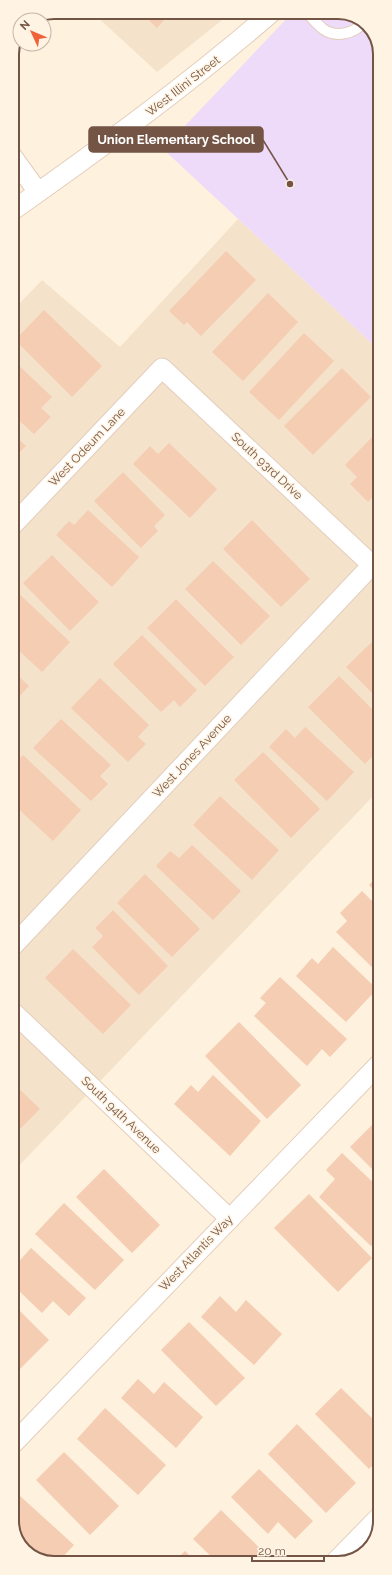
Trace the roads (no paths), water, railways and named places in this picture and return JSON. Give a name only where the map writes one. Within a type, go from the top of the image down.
[{"type":"street","name":"West Illini Street","points":[[19,206],[142,118],[232,47],[264,19]]},
{"type":"street","points":[[19,166],[38,192]]},
{"type":"street","name":"West Odeum Lane","points":[[19,519],[162,368]]},
{"type":"street","name":"South 93rd Drive","points":[[162,368],[372,565]]},
{"type":"street","name":"West Jones Avenue","points":[[19,940],[372,565]]},
{"type":"street","name":"South 94th Avenue","points":[[19,1019],[230,1219]]},
{"type":"street","name":"West Atlantis Way","points":[[19,1438],[373,1070]]},
{"type":"street","points":[[341,1556],[373,1523]]},
{"type":"lane","points":[[313,19],[323,29],[342,34],[358,29],[360,27]]},
{"type":"place","name":"Union Elementary School","points":[[290,184]]}]
